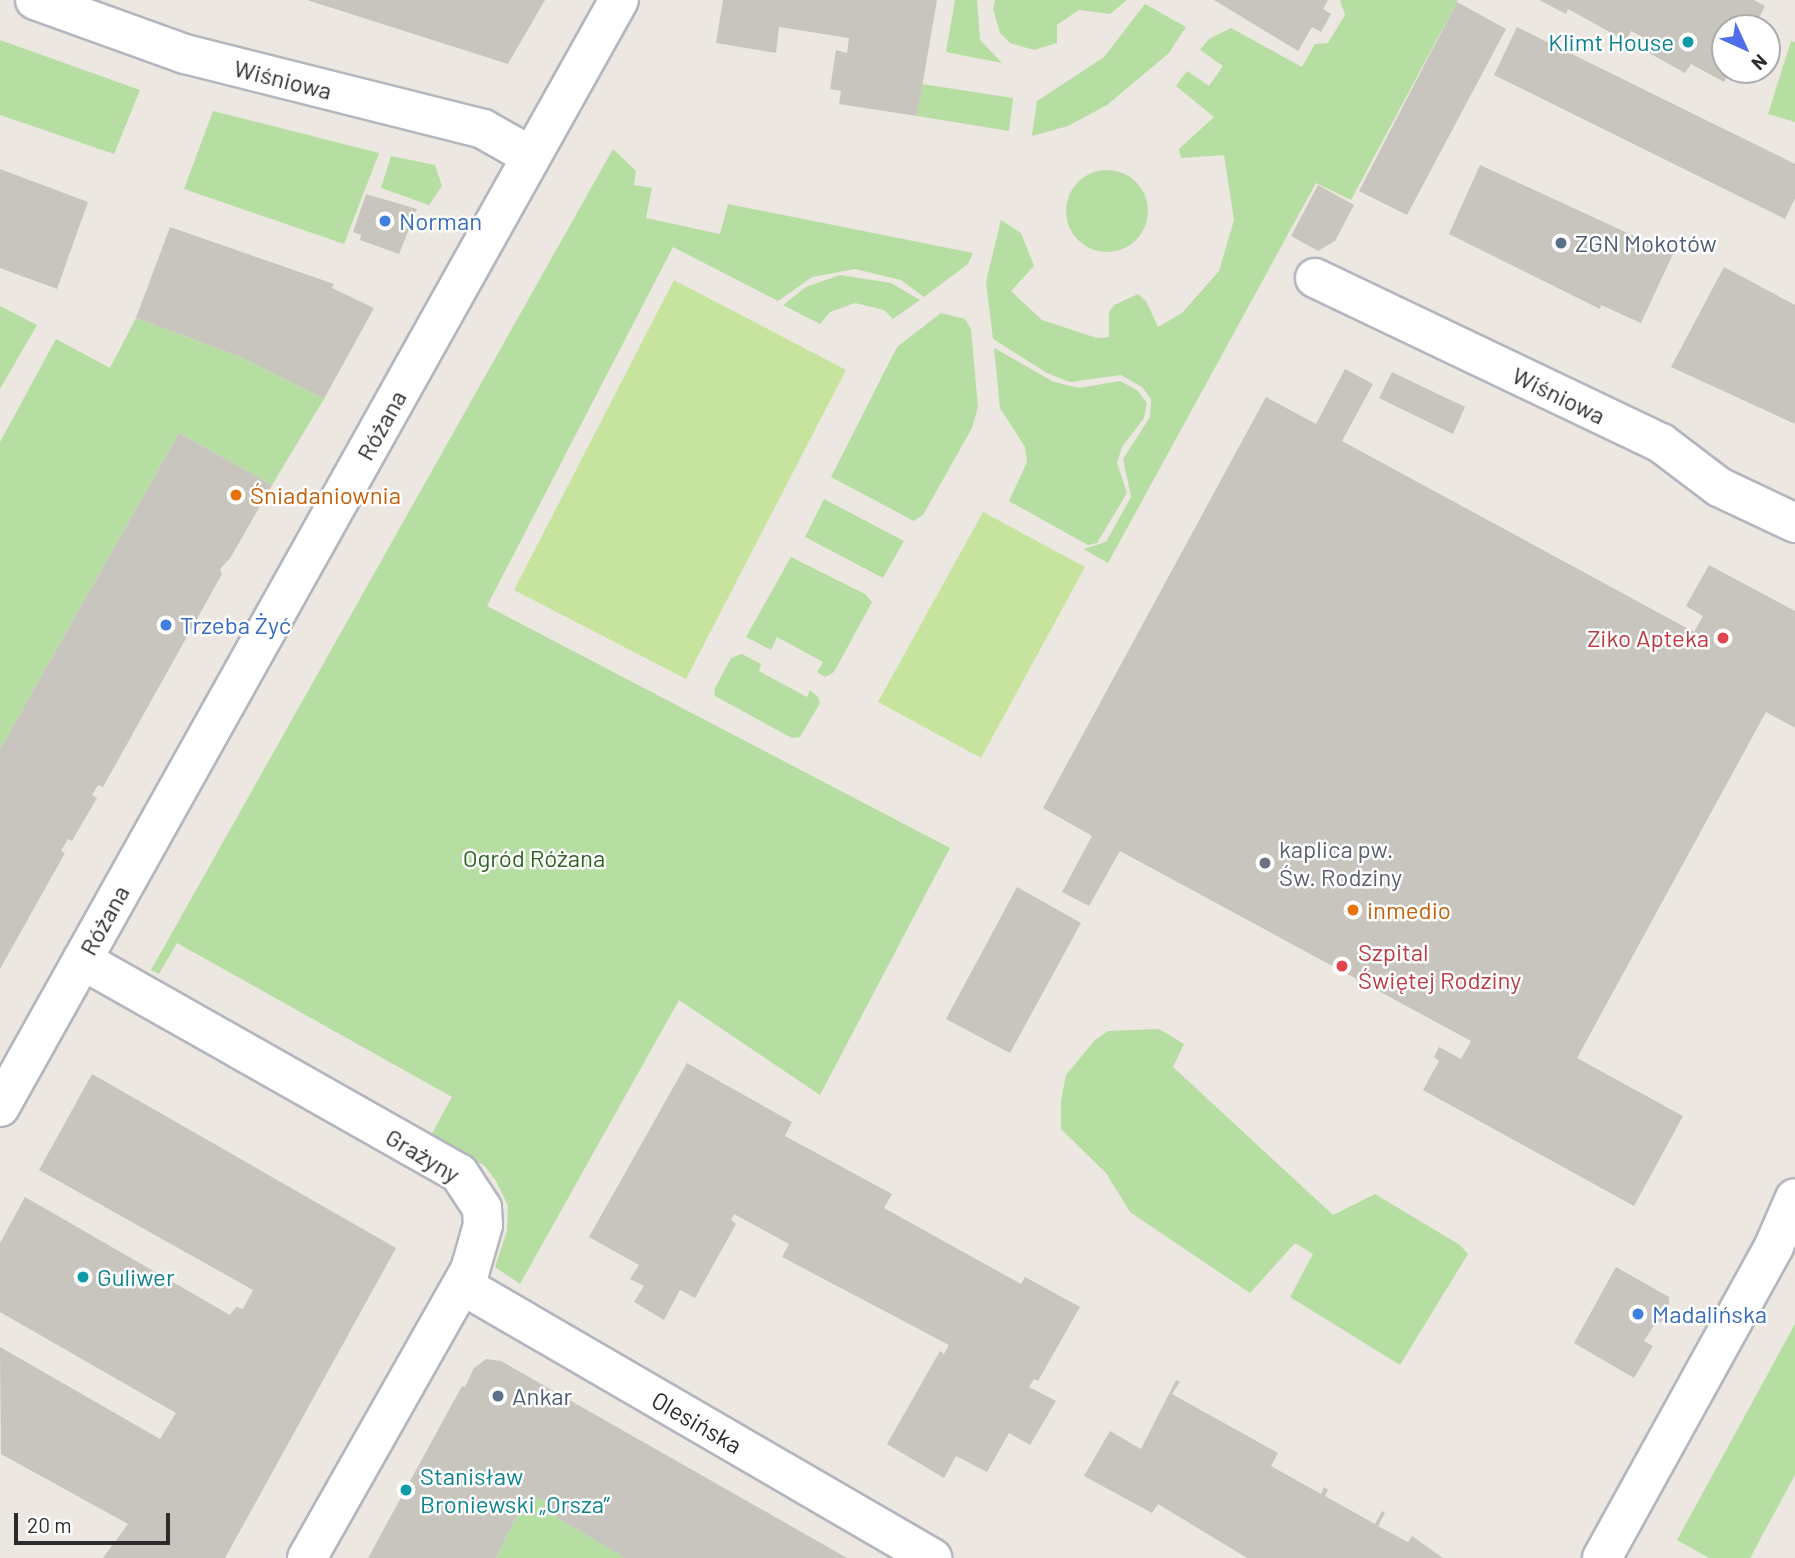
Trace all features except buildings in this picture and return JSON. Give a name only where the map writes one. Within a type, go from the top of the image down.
[{"type":"street","name":"Wiśniowa","points":[[35,0],[185,54],[483,129],[531,156]]},
{"type":"street","name":"Różana","points":[[0,1107],[619,0]]},
{"type":"street","name":"Wiśniowa","points":[[1315,278],[1661,443],[1719,487],[1795,523]]},
{"type":"street","name":"Grażyny","points":[[82,960],[459,1173],[477,1195],[484,1216],[462,1285],[307,1558]]},
{"type":"street","points":[[1602,1558],[1774,1246],[1795,1198]]},
{"type":"street","name":"Olesińska","points":[[462,1285],[932,1558]]},
{"type":"green space","points":[[955,0],[977,0],[980,40],[1002,63],[946,52]]},
{"type":"green space","points":[[995,0],[1127,0],[1110,14],[1079,10],[1057,25],[1057,43],[1034,50],[1010,43],[1000,33],[993,9]]},
{"type":"green space","points":[[1340,0],[1458,0],[1351,200],[1316,183],[1108,563],[1083,549],[1106,542],[1131,497],[1123,459],[1150,417],[1151,399],[1142,387],[1121,375],[1070,382],[1047,373],[993,339],[986,282],[1001,220],[1021,233],[1034,266],[1011,291],[1042,320],[1097,338],[1109,337],[1109,312],[1114,305],[1138,294],[1146,301],[1158,327],[1182,313],[1219,271],[1234,220],[1224,155],[1181,158],[1179,149],[1214,117],[1176,86],[1187,71],[1209,86],[1223,66],[1200,50],[1209,39],[1231,28],[1302,67],[1315,44],[1328,43],[1345,15]]},
{"type":"green space","points":[[1145,4],[1186,27],[1169,53],[1107,105],[1068,126],[1032,136],[1037,101],[1104,57]]},
{"type":"green space","points":[[0,40],[140,90],[114,154],[0,115]]},
{"type":"green space","points":[[1791,41],[1795,42],[1795,122],[1768,114],[1777,84],[1781,84],[1781,73]]},
{"type":"green space","points":[[922,84],[1013,98],[1009,131],[917,116]]},
{"type":"green space","points":[[213,111],[379,153],[344,244],[184,189]]},
{"type":"green space","name":"Ogród Różana","points":[[613,149],[636,171],[634,185],[652,188],[646,218],[720,234],[728,204],[973,253],[968,264],[924,297],[901,280],[855,269],[812,277],[778,301],[673,247],[487,606],[950,848],[820,1095],[679,1000],[520,1284],[495,1267],[507,1231],[508,1206],[496,1181],[485,1166],[431,1135],[452,1097],[177,943],[159,974],[151,970]]},
{"type":"green space","points":[[391,156],[435,165],[442,186],[429,205],[381,188]]},
{"type":"green space","points":[[1107,170],[1123,173],[1136,182],[1145,195],[1148,211],[1145,227],[1136,240],[1123,249],[1107,252],[1091,249],[1078,240],[1069,227],[1066,211],[1069,195],[1078,182],[1091,173]]},
{"type":"green space","points":[[840,275],[891,283],[920,300],[893,319],[884,310],[855,303],[830,312],[820,324],[783,305],[806,287]]},
{"type":"green space","points":[[674,280],[846,370],[686,679],[514,590]]},
{"type":"green space","points":[[0,306],[37,325],[0,389]]},
{"type":"green space","points":[[941,313],[965,319],[971,329],[978,407],[972,428],[923,515],[914,521],[831,477],[897,347]]},
{"type":"green space","points":[[136,318],[241,357],[324,399],[272,485],[179,433],[0,749],[0,442],[56,339],[110,368]]},
{"type":"green space","points":[[994,348],[1054,382],[1079,388],[1120,381],[1137,390],[1147,403],[1144,418],[1122,447],[1117,463],[1127,493],[1097,543],[1088,545],[1009,501],[1027,462],[1025,447],[1000,408]]},
{"type":"green space","points":[[824,499],[904,541],[883,578],[805,537]]},
{"type":"green space","points":[[983,512],[1085,567],[981,758],[878,702]]},
{"type":"green space","points":[[791,557],[865,594],[872,602],[834,672],[825,677],[817,672],[823,662],[777,637],[771,650],[746,637]]},
{"type":"green space","points":[[742,654],[761,664],[759,671],[807,697],[810,690],[818,697],[820,703],[800,737],[792,738],[715,696],[714,690],[731,658]]},
{"type":"green space","points":[[1159,1029],[1184,1044],[1173,1067],[1333,1215],[1375,1194],[1460,1245],[1468,1254],[1400,1365],[1290,1297],[1313,1254],[1295,1243],[1250,1293],[1130,1212],[1106,1173],[1061,1129],[1061,1101],[1066,1075],[1095,1040],[1108,1031]]},
{"type":"green space","points":[[1795,1324],[1795,1475],[1750,1558],[1709,1558],[1677,1540]]},
{"type":"green space","points":[[539,1498],[547,1503],[544,1510],[625,1558],[496,1558],[523,1503]]},
{"type":"place","name":"Klimt House","points":[[1688,42]]},
{"type":"place","name":"Norman","points":[[385,221]]},
{"type":"place","name":"ZGN Mokotów","points":[[1561,243]]},
{"type":"place","name":"Śniadaniownia","points":[[236,495]]},
{"type":"place","name":"Trzeba Żyć","points":[[166,625]]},
{"type":"place","name":"Ziko Apteka","points":[[1723,638]]},
{"type":"place","name":"kaplica pw. Św. Rodziny","points":[[1265,863]]},
{"type":"place","name":"inmedio","points":[[1353,910]]},
{"type":"place","name":"Szpital Świętej Rodziny","points":[[1342,966]]},
{"type":"place","name":"Guliwer","points":[[83,1277]]},
{"type":"place","name":"Madalińska","points":[[1638,1314]]},
{"type":"place","name":"Ankar","points":[[498,1396]]},
{"type":"place","name":"Stanisław Broniewski „Orsza”","points":[[406,1490]]}]
